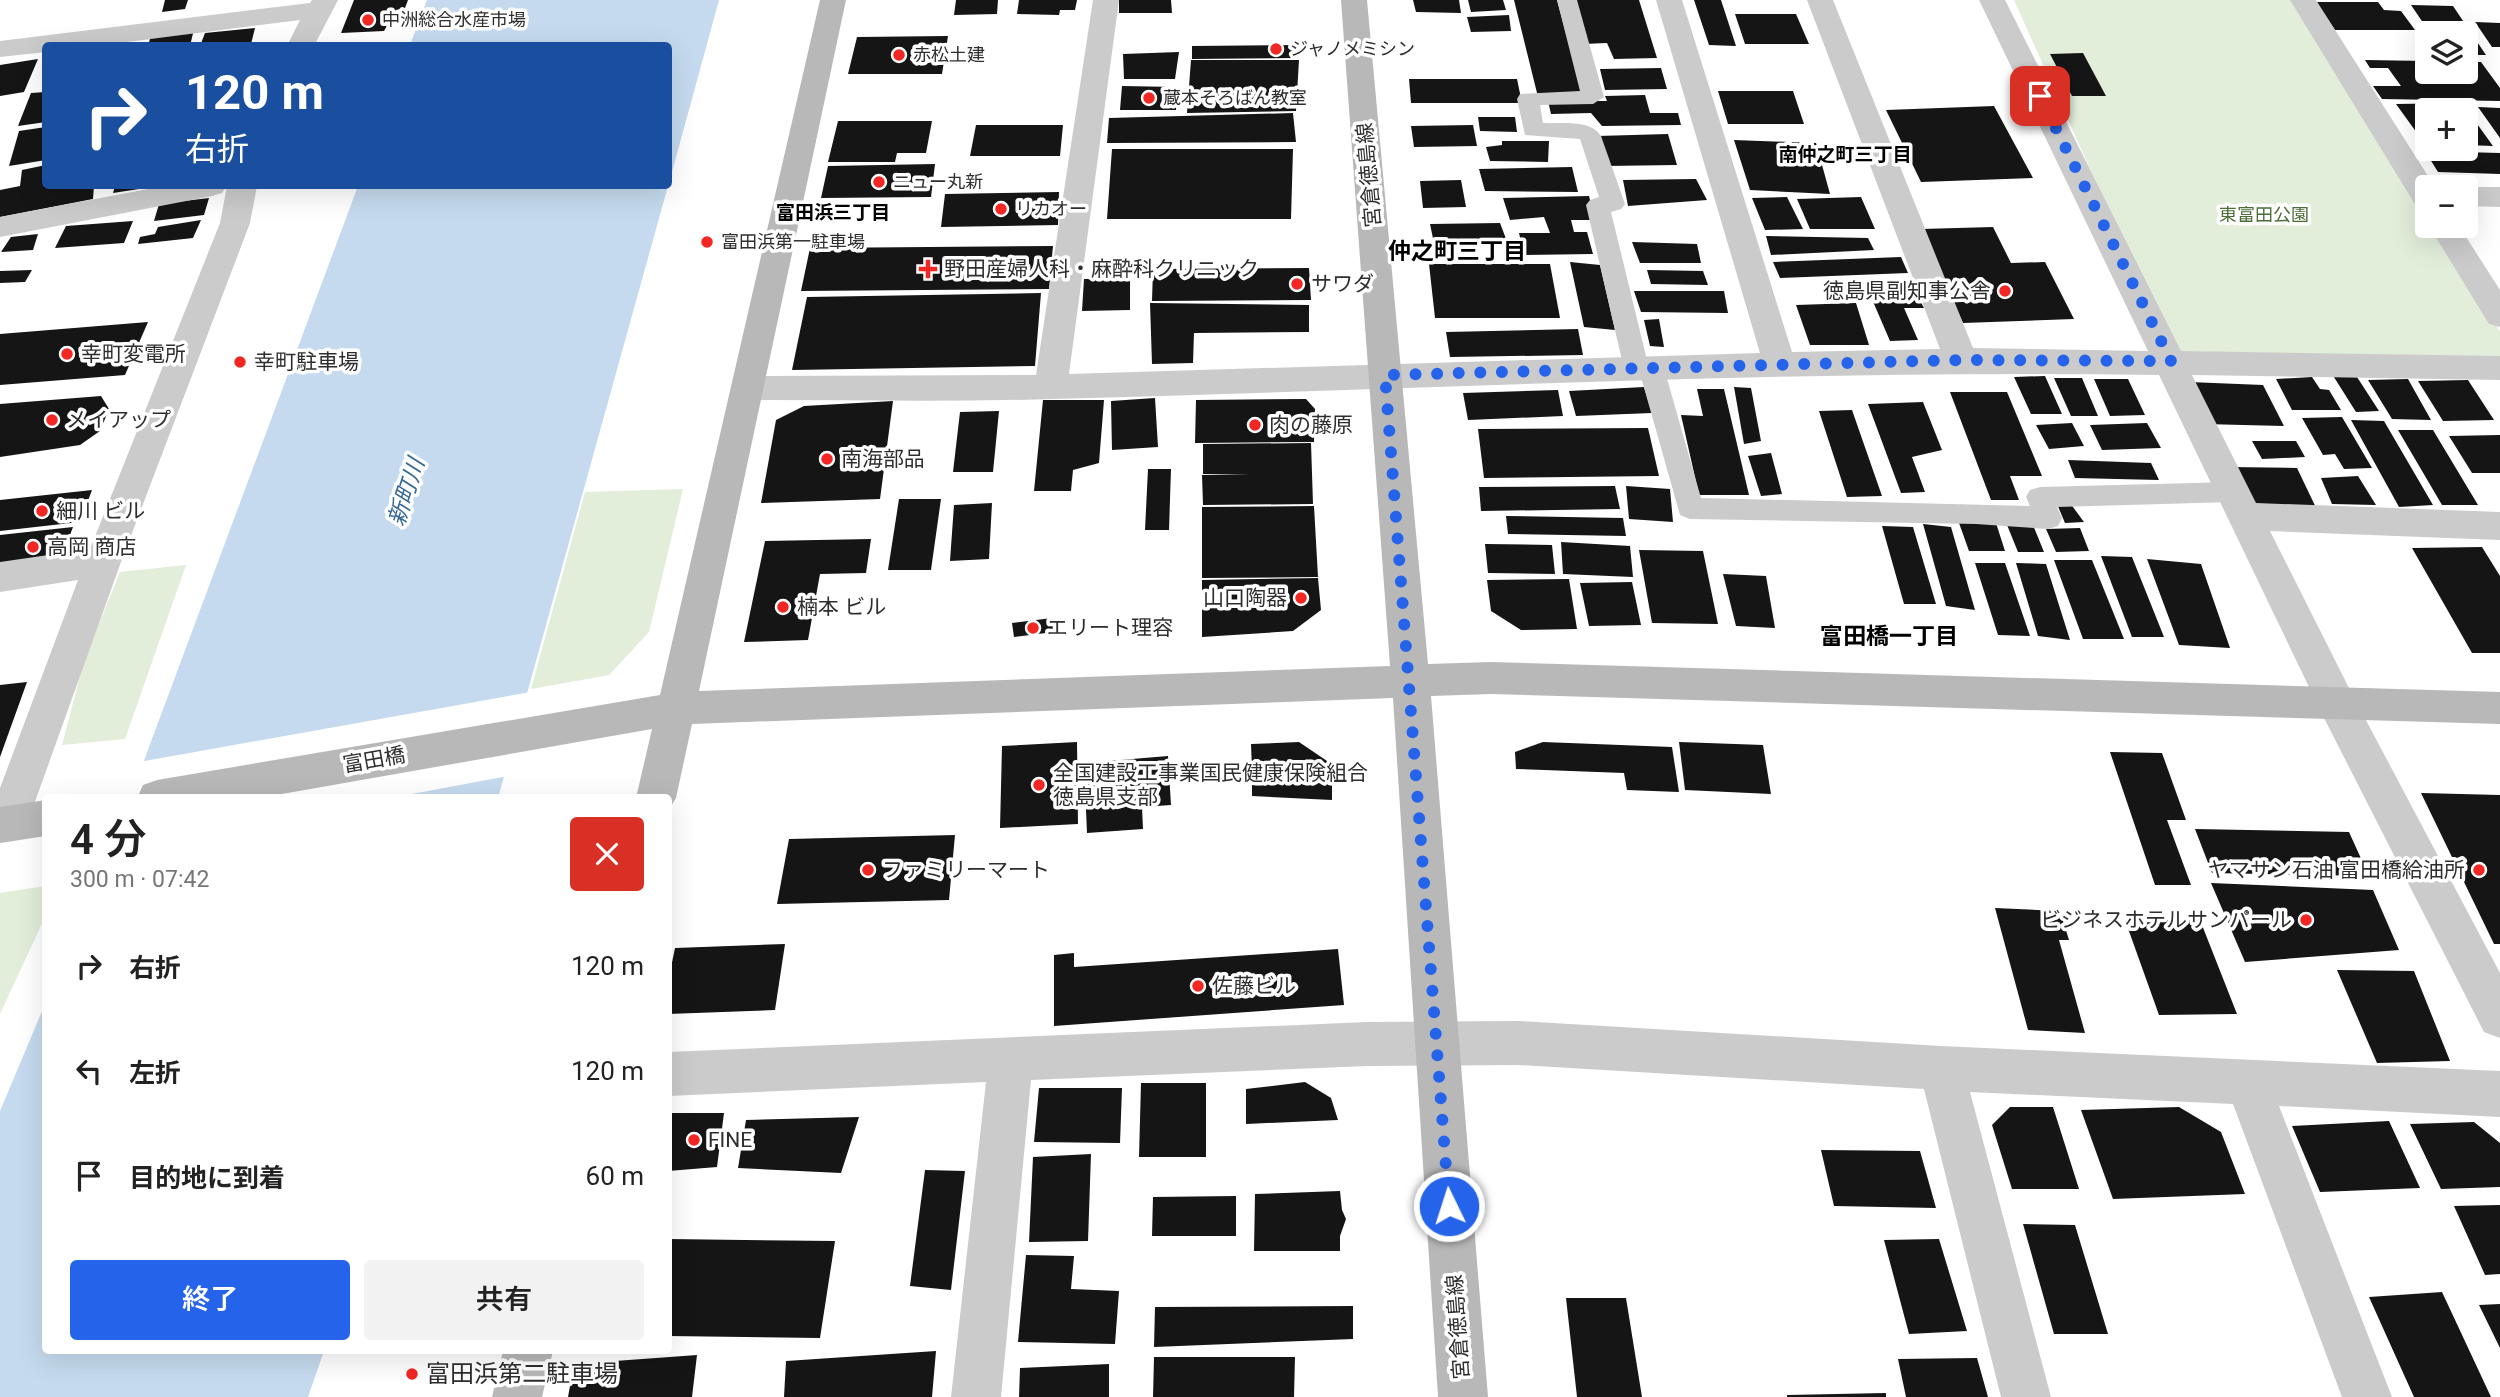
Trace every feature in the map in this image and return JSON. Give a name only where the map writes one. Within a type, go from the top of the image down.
[{"type":"street","points":[[657,794],[833,0]]},
{"type":"street","points":[[1051,387],[1106,0]]},
{"type":"street","name":"宮倉徳島線","points":[[1354,0],[1410,682],[1463,1397]]},
{"type":"street","points":[[1669,0],[1780,365]]},
{"type":"street","points":[[1820,0],[1961,360]]},
{"type":"street","points":[[1992,0],[2336,702],[2500,1017]]},
{"type":"street","points":[[2303,0],[2415,178]]},
{"type":"street","points":[[302,42],[323,5]]},
{"type":"street","points":[[51,42],[323,5]]},
{"type":"street","points":[[0,49],[42,43]]},
{"type":"street","points":[[0,227],[196,189]]},
{"type":"street","points":[[3,825],[235,223],[241,189]]},
{"type":"street","points":[[2478,196],[2500,197]]},
{"type":"street","points":[[2451,238],[2500,316]]},
{"type":"street","points":[[748,388],[1051,387],[1961,360],[2171,361],[2500,368]]},
{"type":"street","points":[[2238,504],[2500,526]]},
{"type":"street","points":[[0,577],[103,562]]},
{"type":"street","name":"富田橋","points":[[180,794],[678,708],[1492,678],[2500,708]]},
{"type":"street","points":[[3,825],[42,819]]},
{"type":"street","points":[[672,1074],[1438,1042],[1519,1043],[1941,1068],[2500,1094]]},
{"type":"street","points":[[976,1397],[1011,1058]]},
{"type":"street","points":[[1941,1068],[2026,1397]]},
{"type":"street","points":[[2247,1081],[2367,1397]]},
{"type":"street","points":[[517,1397],[527,1354]]},
{"type":"lane","points":[[1567,0],[1592,97],[1528,99],[1533,130],[1586,132],[1590,136],[1613,204],[1598,205],[1644,368],[1689,508],[1976,513],[2048,518],[2040,497],[2238,504]]},
{"type":"green space","name":"東富田公園","points":[[2014,0],[2293,0],[2415,196],[2415,238],[2442,238],[2500,331],[2500,360],[2173,353]]},
{"type":"green space","points":[[683,489],[649,632],[609,675],[531,689],[585,492]]},
{"type":"green space","points":[[186,565],[125,739],[62,745],[84,661],[120,572]]},
{"type":"green space","points":[[42,886],[42,923],[0,1014],[0,893]]},
{"type":"water","points":[[427,0],[719,0],[672,172],[672,42],[411,42]]},
{"type":"water","name":"新町川","points":[[357,189],[667,189],[499,794],[131,794]]},
{"type":"water","points":[[42,1011],[42,1354],[323,1354],[308,1397],[0,1397],[0,1111]]},
{"type":"pier","points":[[531,692],[508,776],[411,794],[127,794],[139,762]]},
{"type":"building","points":[[165,0],[188,0],[185,9],[162,12]]},
{"type":"building","name":"中洲総合水産市場","points":[[354,0],[408,0],[405,8],[396,10],[384,31],[341,33]]},
{"type":"building","points":[[956,0],[998,0],[997,14],[954,15]]},
{"type":"building","points":[[1019,0],[1077,0],[1075,10],[1060,10],[1059,15],[1017,14]]},
{"type":"building","points":[[1119,0],[1171,0],[1172,13],[1119,13]]},
{"type":"building","points":[[1413,0],[1459,0],[1461,13],[1416,12]]},
{"type":"building","points":[[1468,0],[1503,0],[1506,10],[1471,12]]},
{"type":"building","points":[[1514,0],[1557,0],[1583,96],[1538,97]]},
{"type":"building","points":[[1572,0],[1639,0],[1657,58],[1614,59],[1607,43],[1583,44]]},
{"type":"building","points":[[1694,0],[1721,0],[1736,46],[1709,45]]},
{"type":"building","points":[[2316,2],[2378,2],[2384,10],[2401,11],[2415,30],[2335,30]]},
{"type":"building","points":[[2411,5],[2453,6],[2463,21],[2422,21]]},
{"type":"building","points":[[1735,14],[1796,14],[1809,44],[1745,44]]},
{"type":"building","points":[[1509,15],[1511,31],[1471,32],[1467,17]]},
{"type":"building","points":[[2478,22],[2500,23],[2500,47],[2492,47],[2478,26]]},
{"type":"building","points":[[255,28],[252,42],[202,42],[205,33]]},
{"type":"building","points":[[194,29],[191,42],[149,42],[151,35]]},
{"type":"building","name":"赤松土建","points":[[948,36],[942,74],[848,74],[857,37]]},
{"type":"building","points":[[2478,43],[2486,55],[2478,55]]},
{"type":"building","points":[[1297,45],[1298,58],[1192,59],[1192,46]]},
{"type":"building","points":[[1179,52],[1175,79],[1124,79],[1123,54]]},
{"type":"building","points":[[2083,53],[2106,96],[2072,96],[2050,54]]},
{"type":"building","points":[[38,59],[24,92],[0,96],[0,65]]},
{"type":"building","points":[[1191,60],[1299,60],[1296,111],[1187,113]]},
{"type":"building","points":[[2365,60],[2415,61],[2415,84],[2478,84],[2478,62],[2481,62],[2500,88],[2500,101],[2478,101],[2478,98],[2382,99],[2373,86],[2401,86],[2388,68],[2370,68]]},
{"type":"building","points":[[1661,68],[1667,89],[1605,90],[1600,69]]},
{"type":"building","points":[[1409,79],[1517,79],[1522,103],[1411,103]]},
{"type":"building","name":"蔵本そろばん教室","points":[[1122,86],[1177,87],[1176,110],[1120,110]]},
{"type":"building","points":[[1718,91],[1793,91],[1804,124],[1728,124]]},
{"type":"building","points":[[42,92],[42,123],[18,126],[31,93]]},
{"type":"building","points":[[1645,95],[1650,113],[1678,113],[1681,125],[1602,126],[1591,113],[1551,114],[1548,101],[1607,101],[1605,96]]},
{"type":"building","points":[[2396,104],[2415,104],[2415,130]]},
{"type":"building","points":[[1994,106],[2033,178],[1921,182],[1886,110]]},
{"type":"building","points":[[2478,107],[2500,108],[2500,138]]},
{"type":"building","points":[[1293,113],[1296,142],[1107,143],[1109,118]]},
{"type":"building","points":[[1478,117],[1515,117],[1517,132],[1480,131]]},
{"type":"building","points":[[838,121],[932,121],[926,153],[897,153],[895,162],[828,162]]},
{"type":"building","points":[[976,125],[1063,125],[1060,156],[970,156]]},
{"type":"building","points":[[1473,125],[1477,146],[1414,147],[1411,126]]},
{"type":"building","points":[[2478,125],[2493,146],[2478,145]]},
{"type":"building","points":[[42,128],[42,161],[9,166],[19,131]]},
{"type":"building","points":[[1668,134],[1677,165],[1605,166],[1597,136]]},
{"type":"building","points":[[1734,140],[1816,143],[1830,194],[1750,190]]},
{"type":"building","points":[[1502,141],[1549,141],[1548,162],[1490,161],[1486,147],[1502,145]]},
{"type":"building","points":[[1112,149],[1293,149],[1291,219],[1107,219]]},
{"type":"building","points":[[2478,152],[2500,153],[2500,174],[2438,172],[2431,161],[2478,161]]},
{"type":"building","name":"ニュー丸新","points":[[935,164],[931,197],[821,198],[828,166]]},
{"type":"building","points":[[42,166],[42,189],[94,189],[93,199],[0,217],[0,190],[20,186],[22,170]]},
{"type":"building","points":[[1572,167],[1578,192],[1485,191],[1479,169]]},
{"type":"building","points":[[1696,179],[1707,200],[1628,206],[1623,180]]},
{"type":"building","points":[[1461,180],[1466,207],[1423,208],[1420,181]]},
{"type":"building","points":[[114,189],[139,189],[113,193]]},
{"type":"building","points":[[1059,192],[1058,225],[941,227],[945,194]]},
{"type":"building","points":[[1589,196],[1595,220],[1571,220],[1574,232],[1587,232],[1593,254],[1524,255],[1519,233],[1550,233],[1544,217],[1510,220],[1503,198]]},
{"type":"building","points":[[1787,197],[1803,229],[1765,230],[1752,198]]},
{"type":"building","points":[[1861,197],[1875,229],[1810,229],[1797,199]]},
{"type":"building","points":[[209,198],[204,215],[154,221],[159,204]]},
{"type":"building","points":[[201,220],[193,238],[138,244],[140,237],[155,234],[158,227]]},
{"type":"building","points":[[133,221],[124,243],[55,248],[66,226]]},
{"type":"building","points":[[1500,223],[1508,244],[1435,248],[1430,224]]},
{"type":"building","name":"徳島県副知事公舎","points":[[1993,227],[2011,263],[2045,262],[2074,319],[1963,323],[1921,229]]},
{"type":"building","points":[[38,234],[33,250],[1,252],[11,237]]},
{"type":"building","points":[[1766,236],[1868,238],[1874,250],[1771,255]]},
{"type":"building","points":[[1632,242],[1697,244],[1701,263],[1640,263]]},
{"type":"building","name":"野田産婦人科・麻酔科クリニック","points":[[1053,246],[1049,289],[801,291],[810,248]]},
{"type":"building","points":[[1901,257],[1908,273],[1780,278],[1773,262]]},
{"type":"building","points":[[1570,262],[1600,265],[1615,330],[1584,327]]},
{"type":"building","points":[[1429,264],[1550,264],[1560,318],[1435,318]]},
{"type":"building","points":[[1309,268],[1311,300],[1152,301],[1153,269]]},
{"type":"building","points":[[32,270],[25,282],[0,283],[0,271]]},
{"type":"building","points":[[1647,270],[1703,271],[1708,285],[1651,284]]},
{"type":"building","points":[[1130,278],[1130,310],[1082,311],[1084,279]]},
{"type":"building","points":[[1910,282],[1924,308],[1904,308],[1918,340],[1890,341],[1865,283]]},
{"type":"building","points":[[1634,291],[1724,291],[1728,313],[1641,312]]},
{"type":"building","points":[[1041,293],[1035,366],[792,370],[807,297]]},
{"type":"building","points":[[1150,303],[1309,305],[1309,332],[1194,333],[1193,363],[1152,364]]},
{"type":"building","points":[[1856,303],[1869,345],[1810,345],[1796,305]]},
{"type":"building","points":[[1659,319],[1664,347],[1650,346],[1644,320]]},
{"type":"building","name":"幸町変電所","points":[[148,322],[125,375],[0,385],[0,334]]},
{"type":"building","points":[[1578,329],[1583,355],[1450,357],[1446,332]]},
{"type":"building","points":[[2332,374],[2357,377],[2379,411],[2356,412]]},
{"type":"building","points":[[2045,376],[2062,414],[2031,414],[2014,377]]},
{"type":"building","points":[[2312,377],[2320,389],[2329,390],[2341,410],[2292,410],[2276,379]]},
{"type":"building","points":[[2054,378],[2082,378],[2098,416],[2071,416]]},
{"type":"building","points":[[2094,379],[2128,379],[2145,415],[2110,416]]},
{"type":"building","points":[[2408,379],[2431,420],[2392,419],[2368,380]]},
{"type":"building","points":[[2468,380],[2494,420],[2443,421],[2418,381]]},
{"type":"building","points":[[2189,382],[2263,385],[2284,426],[2203,424]]},
{"type":"building","points":[[1644,387],[1652,413],[1576,416],[1569,391]]},
{"type":"building","points":[[1734,387],[1751,388],[1761,441],[1744,444]]},
{"type":"building","points":[[1697,389],[1724,389],[1749,495],[1699,495],[1681,415],[1703,416]]},
{"type":"building","points":[[1558,390],[1563,416],[1468,420],[1463,393]]},
{"type":"building","points":[[1950,392],[2007,392],[2042,476],[2010,476],[2019,500],[1991,500]]},
{"type":"building","name":"メイアップ","points":[[101,396],[109,409],[100,431],[80,445],[0,457],[0,404]]},
{"type":"building","points":[[1155,398],[1158,447],[1112,450],[1111,401]]},
{"type":"building","name":"肉の藤原","points":[[1306,399],[1315,409],[1314,442],[1195,443],[1196,400]]},
{"type":"building","points":[[1043,400],[1104,400],[1099,463],[1073,470],[1071,491],[1034,491]]},
{"type":"building","name":"南海部品","points":[[893,401],[880,499],[761,503],[776,420],[804,406]]},
{"type":"building","points":[[1923,402],[1942,450],[1912,457],[1925,492],[1901,493],[1868,404]]},
{"type":"building","points":[[1852,410],[1882,496],[1847,497],[1819,411]]},
{"type":"building","points":[[999,411],[993,472],[953,472],[960,412]]},
{"type":"building","points":[[2342,417],[2372,468],[2344,469],[2335,454],[2323,455],[2302,418]]},
{"type":"building","points":[[2351,420],[2384,421],[2433,505],[2399,507]]},
{"type":"building","points":[[2072,423],[2084,446],[2049,449],[2036,425]]},
{"type":"building","points":[[2147,423],[2161,448],[2102,450],[2090,425]]},
{"type":"building","points":[[1648,428],[1659,476],[1484,478],[1478,429]]},
{"type":"building","points":[[2398,430],[2433,430],[2478,505],[2442,505]]},
{"type":"building","points":[[2500,435],[2500,473],[2472,473],[2449,436]]},
{"type":"building","points":[[2252,441],[2296,441],[2305,457],[2262,459]]},
{"type":"building","points":[[1311,443],[1313,504],[1203,505],[1202,475],[1250,474],[1203,474],[1203,444]]},
{"type":"building","points":[[1771,453],[1782,494],[1761,496],[1748,456]]},
{"type":"building","points":[[2068,460],[2151,463],[2159,480],[2075,478]]},
{"type":"building","points":[[2228,467],[2297,468],[2320,516],[2249,514]]},
{"type":"building","points":[[1148,469],[1171,469],[1169,530],[1145,530]]},
{"type":"building","points":[[2358,476],[2376,505],[2332,504],[2321,478]]},
{"type":"building","points":[[1615,486],[1620,509],[1481,511],[1479,487]]},
{"type":"building","points":[[1626,486],[1670,489],[1673,522],[1629,519]]},
{"type":"building","name":"細川 ビル","points":[[92,490],[80,522],[0,531],[0,500]]},
{"type":"building","points":[[899,499],[941,499],[931,570],[888,570]]},
{"type":"building","points":[[992,503],[989,559],[950,561],[954,505]]},
{"type":"building","points":[[2070,503],[2084,522],[2065,523],[2057,504]]},
{"type":"building","points":[[1314,506],[1318,577],[1202,578],[1202,507]]},
{"type":"building","points":[[1506,516],[1623,518],[1626,536],[1508,534]]},
{"type":"building","points":[[1959,523],[1996,523],[2005,551],[1969,551]]},
{"type":"building","points":[[1923,524],[1951,527],[1975,610],[1946,606]]},
{"type":"building","points":[[2007,525],[2033,525],[2044,552],[2018,552]]},
{"type":"building","points":[[1882,526],[1913,527],[1936,604],[1904,604]]},
{"type":"building","name":"高岡 商店","points":[[73,527],[61,559],[0,566],[0,535]]},
{"type":"building","points":[[2080,528],[2089,551],[2056,552],[2046,529]]},
{"type":"building","name":"楠本 ビル","points":[[871,539],[866,573],[820,574],[808,640],[744,642],[765,541]]},
{"type":"building","points":[[1561,542],[1630,546],[1633,577],[1563,574]]},
{"type":"building","points":[[1485,544],[1552,545],[1555,574],[1488,573]]},
{"type":"building","points":[[2482,547],[2500,576],[2500,653],[2472,653],[2412,548]]},
{"type":"building","points":[[1639,550],[1703,551],[1718,624],[1652,623]]},
{"type":"building","points":[[2101,556],[2132,557],[2164,637],[2132,637]]},
{"type":"building","points":[[2147,559],[2201,564],[2230,648],[2179,645]]},
{"type":"building","points":[[2054,560],[2092,560],[2124,639],[2083,639]]},
{"type":"building","points":[[1975,563],[2005,563],[2030,636],[1998,635]]},
{"type":"building","points":[[2016,563],[2046,564],[2070,640],[2038,636]]},
{"type":"building","points":[[1723,574],[1766,576],[1775,628],[1736,626]]},
{"type":"building","points":[[1318,578],[1321,610],[1293,631],[1202,637],[1202,580]]},
{"type":"building","points":[[1569,579],[1577,629],[1521,630],[1491,611],[1487,580]]},
{"type":"building","points":[[1632,582],[1641,625],[1589,626],[1580,583]]},
{"type":"building","name":"エリート理容","points":[[1052,618],[1054,632],[1014,637],[1012,623]]},
{"type":"building","points":[[27,682],[0,757],[0,685]]},
{"type":"building","name":"全国建設工事業国民健康保険組合 徳島県支部","points":[[1077,742],[1078,824],[1000,828],[1002,746]]},
{"type":"building","points":[[1299,742],[1330,763],[1332,772],[1252,771],[1251,744]]},
{"type":"building","points":[[1543,742],[1672,747],[1679,792],[1627,790],[1624,773],[1516,769],[1515,752]]},
{"type":"building","points":[[1679,742],[1763,745],[1771,794],[1685,790]]},
{"type":"building","points":[[2110,752],[2162,753],[2186,820],[2167,820],[2191,885],[2155,885]]},
{"type":"building","points":[[1168,756],[1171,805],[1142,807],[1143,829],[1087,833],[1084,763]]},
{"type":"building","points":[[1252,773],[1332,774],[1332,800],[1252,796]]},
{"type":"building","name":"ヤマサン石油 富田橋給油所","points":[[2421,793],[2500,795],[2500,944],[2494,944]]},
{"type":"building","points":[[2195,829],[2349,832],[2369,876],[2212,873]]},
{"type":"building","name":"ファミリーマート","points":[[955,835],[949,900],[777,904],[789,839]]},
{"type":"building","name":"ビジネスホテルサンパール","points":[[2211,883],[2373,890],[2399,950],[2245,962]]},
{"type":"building","points":[[1995,908],[2060,911],[2069,940],[2059,940],[2085,1033],[2028,1030]]},
{"type":"building","points":[[2125,920],[2200,920],[2237,1014],[2159,1015]]},
{"type":"building","points":[[785,944],[775,1010],[672,1014],[672,963],[675,948]]},
{"type":"building","name":"佐藤ビル","points":[[1338,949],[1344,1005],[1054,1026],[1054,955],[1074,953],[1074,967]]},
{"type":"building","points":[[2337,970],[2414,971],[2450,1061],[2377,1063]]},
{"type":"building","points":[[1305,1082],[1331,1098],[1338,1120],[1246,1124],[1246,1089]]},
{"type":"building","points":[[1141,1083],[1206,1083],[1206,1157],[1139,1157]]},
{"type":"building","points":[[1039,1088],[1122,1088],[1120,1143],[1034,1142]]},
{"type":"building","points":[[2010,1107],[2053,1107],[2079,1189],[2012,1189],[1992,1125]]},
{"type":"building","points":[[2179,1107],[2221,1132],[2245,1194],[2113,1199],[2081,1110]]},
{"type":"building","name":"FINE","points":[[672,1113],[724,1113],[717,1167],[672,1171]]},
{"type":"building","points":[[859,1117],[841,1173],[738,1168],[746,1120]]},
{"type":"building","points":[[2389,1121],[2420,1188],[2320,1192],[2292,1126]]},
{"type":"building","points":[[2474,1122],[2500,1143],[2500,1187],[2441,1189],[2410,1124]]},
{"type":"building","points":[[1821,1150],[1920,1151],[1936,1208],[1834,1206]]},
{"type":"building","points":[[1091,1154],[1088,1241],[1029,1242],[1033,1157]]},
{"type":"building","points":[[925,1170],[965,1171],[951,1290],[910,1286]]},
{"type":"building","points":[[1340,1191],[1346,1219],[1340,1236],[1340,1251],[1254,1251],[1255,1194]]},
{"type":"building","points":[[1236,1196],[1236,1236],[1152,1236],[1153,1197]]},
{"type":"building","points":[[2500,1205],[2500,1274],[2485,1275],[2454,1206]]},
{"type":"building","points":[[2023,1224],[2075,1225],[2108,1334],[2054,1334]]},
{"type":"building","points":[[672,1239],[835,1241],[820,1338],[672,1336]]},
{"type":"building","points":[[1939,1239],[1967,1331],[1909,1334],[1884,1240]]},
{"type":"building","points":[[1026,1255],[1074,1256],[1071,1289],[1119,1291],[1115,1344],[1018,1342]]},
{"type":"building","points":[[2442,1292],[2491,1397],[2414,1397],[2369,1297]]},
{"type":"building","points":[[1566,1298],[1626,1298],[1642,1397],[1577,1397]]},
{"type":"building","points":[[2500,1304],[2500,1348],[2479,1305]]},
{"type":"building","points":[[1353,1306],[1353,1339],[1154,1347],[1155,1307]]},
{"type":"building","points":[[936,1351],[932,1397],[784,1397],[786,1361]]},
{"type":"building","points":[[697,1355],[692,1397],[568,1397],[574,1364]]},
{"type":"building","points":[[1154,1357],[1295,1357],[1294,1397],[1153,1397]]},
{"type":"building","points":[[1977,1358],[1988,1397],[1906,1397],[1898,1359]]},
{"type":"building","points":[[1109,1364],[1109,1397],[1019,1397],[1020,1368]]},
{"type":"building","points":[[1886,1393],[1886,1397],[1787,1397],[1787,1395]]},
{"type":"place","name":"中洲総合水産市場","points":[[368,20]]},
{"type":"place","name":"ジャノメミシン","points":[[1276,49]]},
{"type":"place","name":"赤松土建","points":[[899,55]]},
{"type":"place","name":"蔵本そろばん教室","points":[[1149,98]]},
{"type":"place","name":"ニュー丸新","points":[[879,182]]},
{"type":"place","name":"リカオー","points":[[1001,209]]},
{"type":"place","name":"富田浜第一駐車場","points":[[707,242]]},
{"type":"place","name":"野田産婦人科・麻酔科クリニック","points":[[928,269]]},
{"type":"place","name":"サワダ","points":[[1297,284]]},
{"type":"place","name":"徳島県副知事公舎","points":[[2005,291]]},
{"type":"place","name":"幸町変電所","points":[[67,354]]},
{"type":"place","name":"幸町駐車場","points":[[240,362]]},
{"type":"place","name":"メイアップ","points":[[52,420]]},
{"type":"place","name":"肉の藤原","points":[[1255,425]]},
{"type":"place","name":"南海部品","points":[[827,459]]},
{"type":"place","name":"細川 ビル","points":[[42,511]]},
{"type":"place","name":"高岡 商店","points":[[33,547]]},
{"type":"place","name":"山口陶器","points":[[1301,598]]},
{"type":"place","name":"楠本 ビル","points":[[783,607]]},
{"type":"place","name":"エリート理容","points":[[1033,628]]},
{"type":"place","name":"全国建設工事業国民健康保険組合 徳島県支部","points":[[1039,785]]},
{"type":"place","name":"ファミリーマート","points":[[868,870]]},
{"type":"place","name":"ヤマサン石油 富田橋給油所","points":[[2479,870]]},
{"type":"place","name":"ビジネスホテルサンパール","points":[[2306,920]]},
{"type":"place","name":"佐藤ビル","points":[[1198,986]]},
{"type":"place","name":"FINE","points":[[694,1140]]},
{"type":"place","name":"富田浜第二駐車場","points":[[412,1374]]},
{"type":"district","name":"南仲之町三丁目","points":[[1845,154]]},
{"type":"district","name":"富田浜三丁目","points":[[833,212]]},
{"type":"district","name":"仲之町三丁目","points":[[1457,251]]},
{"type":"district","name":"富田橋一丁目","points":[[1889,636]]},
{"type":"route","points":[[1449,1206],[1418,771],[1385,375],[1961,360],[2171,361],[2040,96]]}]
